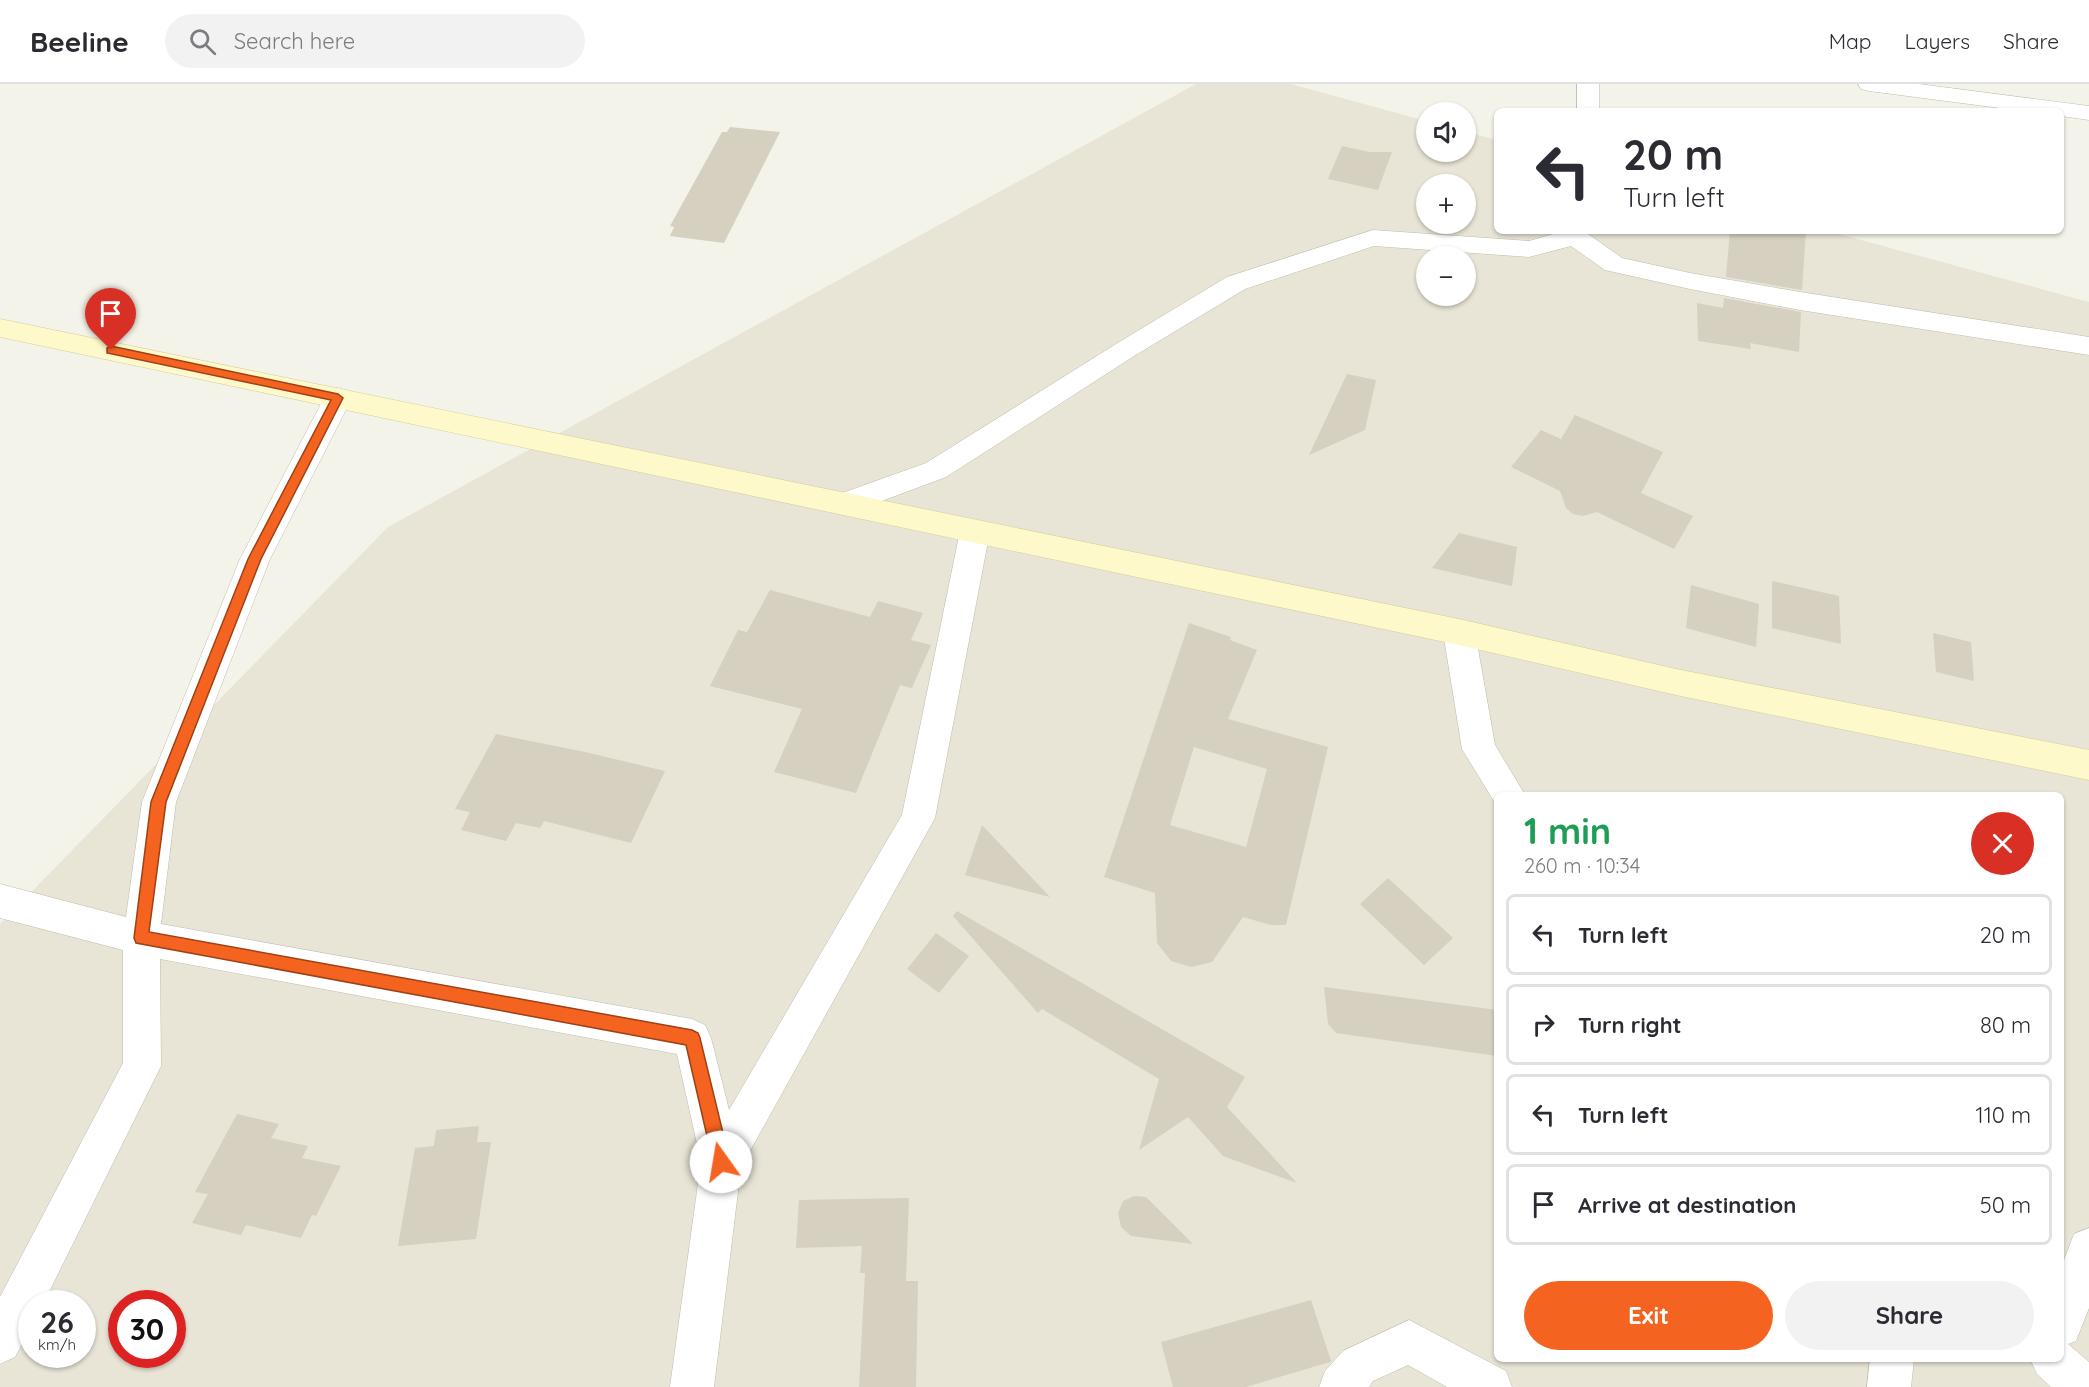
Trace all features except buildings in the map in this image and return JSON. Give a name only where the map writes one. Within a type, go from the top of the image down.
[{"type":"main road","points":[[0,328],[1459,632],[1676,682],[2089,765]]},
{"type":"street","points":[[1588,84],[1588,108]]},
{"type":"street","points":[[1869,84],[2051,108]]},
{"type":"street","points":[[2064,110],[2089,113]]},
{"type":"street","points":[[844,504],[936,470],[1125,350],[1236,283],[1373,238],[1528,249],[1576,234],[1614,264],[1689,281],[1811,303],[2089,346]]},
{"type":"street","points":[[0,1342],[142,1066],[141,938],[159,802],[255,559],[338,398]]},
{"type":"street","points":[[721,1162],[918,818],[975,531]]},
{"type":"street","points":[[1459,632],[1479,749],[1506,792]]},
{"type":"street","points":[[0,901],[141,938],[692,1038],[721,1162],[692,1387]]},
{"type":"street","points":[[2064,1318],[2089,1249]]},
{"type":"street","points":[[1341,1387],[1358,1366],[1409,1342],[1490,1387]]},
{"type":"street","points":[[1889,1387],[1892,1362]]},
{"type":"street","points":[[2056,1362],[2085,1387]]},
{"type":"shaded area","points":[[1196,84],[1291,84],[1416,118],[1416,162],[1476,162],[1476,135],[1494,139],[1494,234],[1839,234],[2089,302],[2089,1387],[0,1387],[0,924],[388,527]]},
{"type":"route","points":[[111,350],[338,398],[255,559],[159,802],[141,938],[692,1038],[721,1162]]}]
